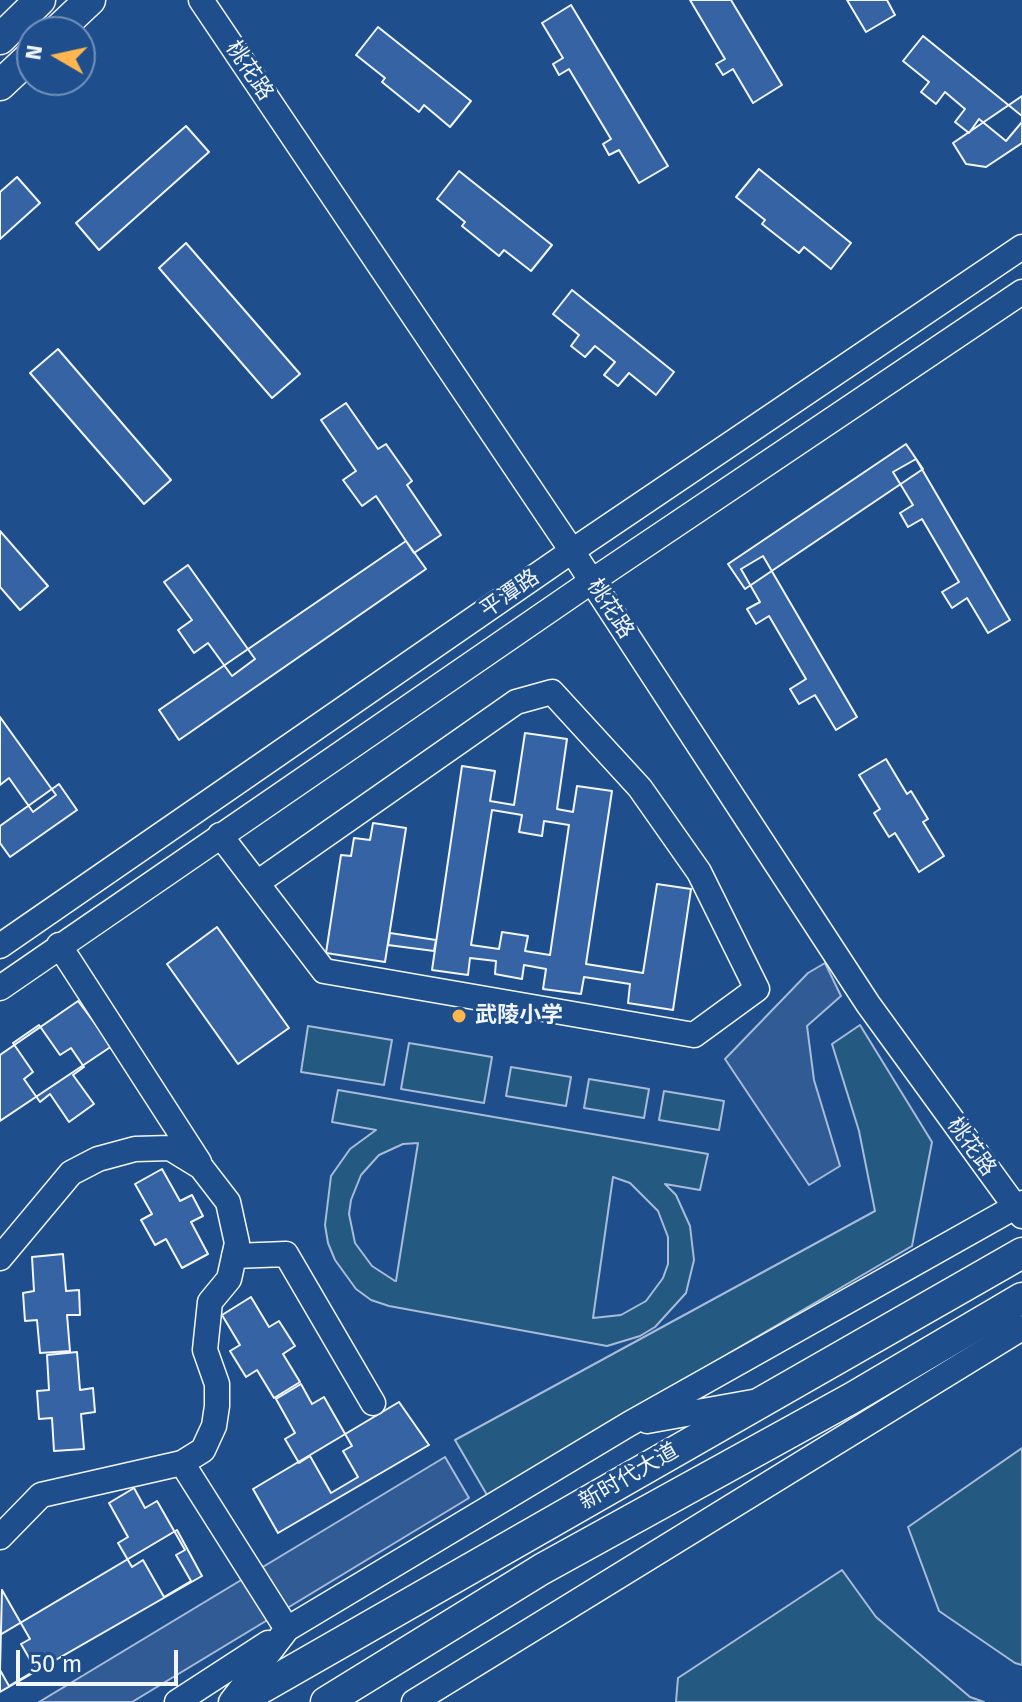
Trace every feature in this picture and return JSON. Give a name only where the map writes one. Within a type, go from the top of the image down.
[{"type":"main road","points":[[0,39],[40,0]]},
{"type":"main road","points":[[73,16],[90,0]]},
{"type":"main road","points":[[0,85],[16,70]]},
{"type":"main road","name":"新时代大道","points":[[234,1702],[1022,1253]]},
{"type":"main road","name":"新时代大道","points":[[326,1702],[542,1569],[852,1398],[1022,1298]]},
{"type":"street","name":"桃花路","points":[[201,0],[592,581],[868,1004],[1020,1209]]},
{"type":"street","name":"平潭路","points":[[0,946],[572,551],[1022,247]]},
{"type":"street","name":"平潭路","points":[[0,988],[592,581],[1022,292]]},
{"type":"street","points":[[220,835],[324,971],[694,1035],[757,989],[690,860],[640,788],[552,692],[516,702],[257,883]]},
{"type":"street","points":[[0,1537],[41,1495],[182,1463],[203,1450],[214,1426],[217,1384],[205,1350],[210,1302],[229,1279],[237,1243],[228,1202],[201,1167],[59,945]]},
{"type":"street","points":[[0,1258],[71,1173],[98,1159],[135,1149],[170,1148],[201,1167]]},
{"type":"street","points":[[177,1702],[285,1631],[629,1424],[1020,1209]]},
{"type":"street","points":[[234,1256],[286,1254],[373,1403]]},
{"type":"street","points":[[414,1702],[1022,1328]]},
{"type":"street","points":[[629,1424],[763,1400]]},
{"type":"street","points":[[182,1463],[285,1631]]},
{"type":"street","points":[[234,1702],[285,1631]]},
{"type":"shaded area","points":[[825,963],[841,996],[807,1026],[814,1080],[840,1166],[809,1185],[725,1059],[808,973]]},
{"type":"shaded area","points":[[860,1025],[932,1142],[912,1246],[487,1495],[455,1440],[875,1211],[859,1131],[832,1044]]},
{"type":"shaded area","points":[[308,1026],[392,1040],[384,1085],[301,1072]]},
{"type":"shaded area","points":[[409,1043],[492,1057],[484,1103],[401,1089]]},
{"type":"shaded area","points":[[511,1067],[571,1077],[566,1106],[506,1096]]},
{"type":"shaded area","points":[[589,1079],[649,1089],[644,1118],[584,1108]]},
{"type":"shaded area","points":[[338,1090],[708,1154],[700,1190],[665,1184],[676,1195],[690,1226],[694,1260],[686,1293],[655,1327],[640,1336],[607,1346],[389,1306],[371,1300],[356,1289],[335,1260],[325,1225],[331,1176],[350,1149],[376,1130],[332,1122]],"holes":[[[418,1143],[396,1281],[395,1281],[372,1266],[355,1243],[349,1214],[351,1200],[361,1175],[379,1155],[403,1144]],[[613,1177],[630,1183],[658,1211],[668,1237],[668,1264],[663,1278],[646,1301],[621,1315],[593,1318]]]},
{"type":"shaded area","points":[[664,1091],[724,1101],[719,1130],[659,1120]]},
{"type":"shaded area","points":[[1022,1448],[1022,1665],[939,1611],[908,1527]]},
{"type":"shaded area","points":[[445,1457],[469,1498],[132,1702],[39,1702]]},
{"type":"shaded area","points":[[842,1570],[876,1617],[970,1697],[984,1702],[676,1702],[678,1678]]},
{"type":"building","points":[[690,0],[731,0],[782,85],[753,103],[733,69],[723,75],[716,64],[725,59]]},
{"type":"building","points":[[847,0],[887,0],[895,15],[866,32]]},
{"type":"building","points":[[571,5],[668,166],[639,183],[619,150],[609,155],[603,144],[611,139],[569,69],[559,75],[553,64],[563,58],[542,23]]},
{"type":"building","points":[[378,27],[471,101],[450,127],[424,105],[419,112],[382,82],[385,78],[356,55]]},
{"type":"building","points":[[923,36],[1022,116],[1022,122],[1006,141],[979,119],[969,133],[955,122],[965,109],[945,92],[936,104],[921,92],[929,82],[903,61]]},
{"type":"building","points":[[1022,96],[1022,143],[986,167],[966,164],[953,143]]},
{"type":"building","points":[[186,126],[209,152],[99,250],[76,223]]},
{"type":"building","points":[[759,169],[851,243],[831,269],[804,247],[799,253],[762,224],[765,220],[736,197]]},
{"type":"building","points":[[459,171],[552,245],[531,271],[504,250],[499,256],[462,226],[465,222],[437,199]]},
{"type":"building","points":[[17,177],[40,203],[0,239],[0,192]]},
{"type":"building","points":[[186,243],[300,374],[272,398],[159,268]]},
{"type":"building","points":[[572,290],[674,372],[656,395],[629,373],[618,386],[604,375],[615,362],[595,346],[585,357],[571,346],[579,335],[553,314]]},
{"type":"building","points":[[58,349],[171,480],[144,504],[30,373]]},
{"type":"building","points":[[346,403],[378,449],[386,444],[412,481],[407,485],[441,535],[414,553],[376,496],[362,506],[343,480],[356,471],[321,420]]},
{"type":"building","points":[[906,444],[923,469],[745,589],[728,564]]},
{"type":"building","points":[[916,459],[1010,620],[988,633],[967,598],[952,608],[942,592],[959,582],[922,519],[908,527],[900,513],[913,505],[893,472]]},
{"type":"building","points":[[0,531],[48,586],[20,610],[0,587]]},
{"type":"building","points":[[406,541],[426,569],[179,740],[159,710]]},
{"type":"building","points":[[763,556],[857,717],[836,730],[815,695],[799,704],[790,689],[806,679],[769,616],[756,624],[747,609],[760,602],[741,569]]},
{"type":"building","points":[[188,565],[255,659],[232,676],[208,643],[194,653],[178,630],[192,620],[164,582]]},
{"type":"building","points":[[0,717],[56,795],[33,812],[9,778],[0,785]]},
{"type":"building","points":[[525,733],[567,739],[557,809],[573,812],[577,786],[612,791],[586,964],[643,973],[657,884],[691,889],[673,1010],[628,1003],[630,984],[584,977],[581,994],[543,989],[546,969],[524,965],[522,979],[495,974],[496,961],[470,958],[468,975],[432,970],[462,766],[495,771],[490,801],[514,805]],"holes":[[[492,810],[522,815],[519,832],[542,836],[544,821],[569,825],[550,955],[525,951],[528,936],[502,932],[499,949],[471,945]]]},
{"type":"building","points":[[886,759],[907,794],[911,791],[928,819],[923,822],[944,856],[919,872],[895,833],[889,837],[874,813],[880,809],[859,775]]},
{"type":"building","points":[[59,784],[77,810],[10,857],[0,843],[0,826]]},
{"type":"building","points":[[373,823],[406,828],[385,962],[326,953],[341,855],[351,856],[354,838],[370,840]]},
{"type":"building","points":[[217,927],[289,1028],[238,1064],[167,964]]},
{"type":"building","points":[[390,933],[436,940],[434,951],[388,945]]},
{"type":"building","points":[[78,1001],[112,1046],[0,1121],[0,1055]]},
{"type":"building","points":[[39,1025],[60,1055],[71,1048],[84,1067],[73,1075],[94,1104],[69,1122],[50,1094],[40,1102],[24,1079],[33,1072],[13,1043]]},
{"type":"building","points":[[162,1169],[180,1201],[192,1195],[203,1216],[191,1222],[208,1254],[182,1268],[166,1239],[155,1245],[141,1220],[152,1214],[135,1184]]},
{"type":"building","points":[[63,1254],[66,1291],[79,1290],[80,1315],[67,1315],[70,1351],[40,1353],[37,1320],[25,1321],[23,1293],[34,1291],[32,1257]]},
{"type":"building","points":[[251,1297],[269,1327],[279,1321],[295,1346],[283,1354],[300,1382],[274,1398],[257,1370],[246,1377],[230,1351],[240,1345],[222,1315]]},
{"type":"building","points":[[77,1352],[80,1390],[93,1388],[95,1412],[81,1414],[84,1449],[54,1451],[52,1418],[39,1419],[37,1391],[49,1390],[47,1355]]},
{"type":"building","points":[[301,1384],[312,1404],[324,1397],[352,1446],[343,1451],[358,1477],[331,1493],[310,1456],[299,1463],[285,1439],[295,1433],[276,1399]]},
{"type":"building","points":[[399,1402],[429,1445],[278,1533],[253,1489]]},
{"type":"building","points":[[134,1488],[145,1508],[157,1501],[185,1550],[176,1555],[191,1581],[164,1597],[143,1560],[132,1567],[118,1543],[128,1537],[109,1503]]},
{"type":"building","points":[[177,1530],[202,1576],[0,1692],[0,1635]]},
{"type":"building","points":[[2,1590],[30,1639],[21,1644],[36,1670],[9,1686],[0,1670]]},
{"type":"place","name":"武陵小学","points":[[459,1016]]}]
